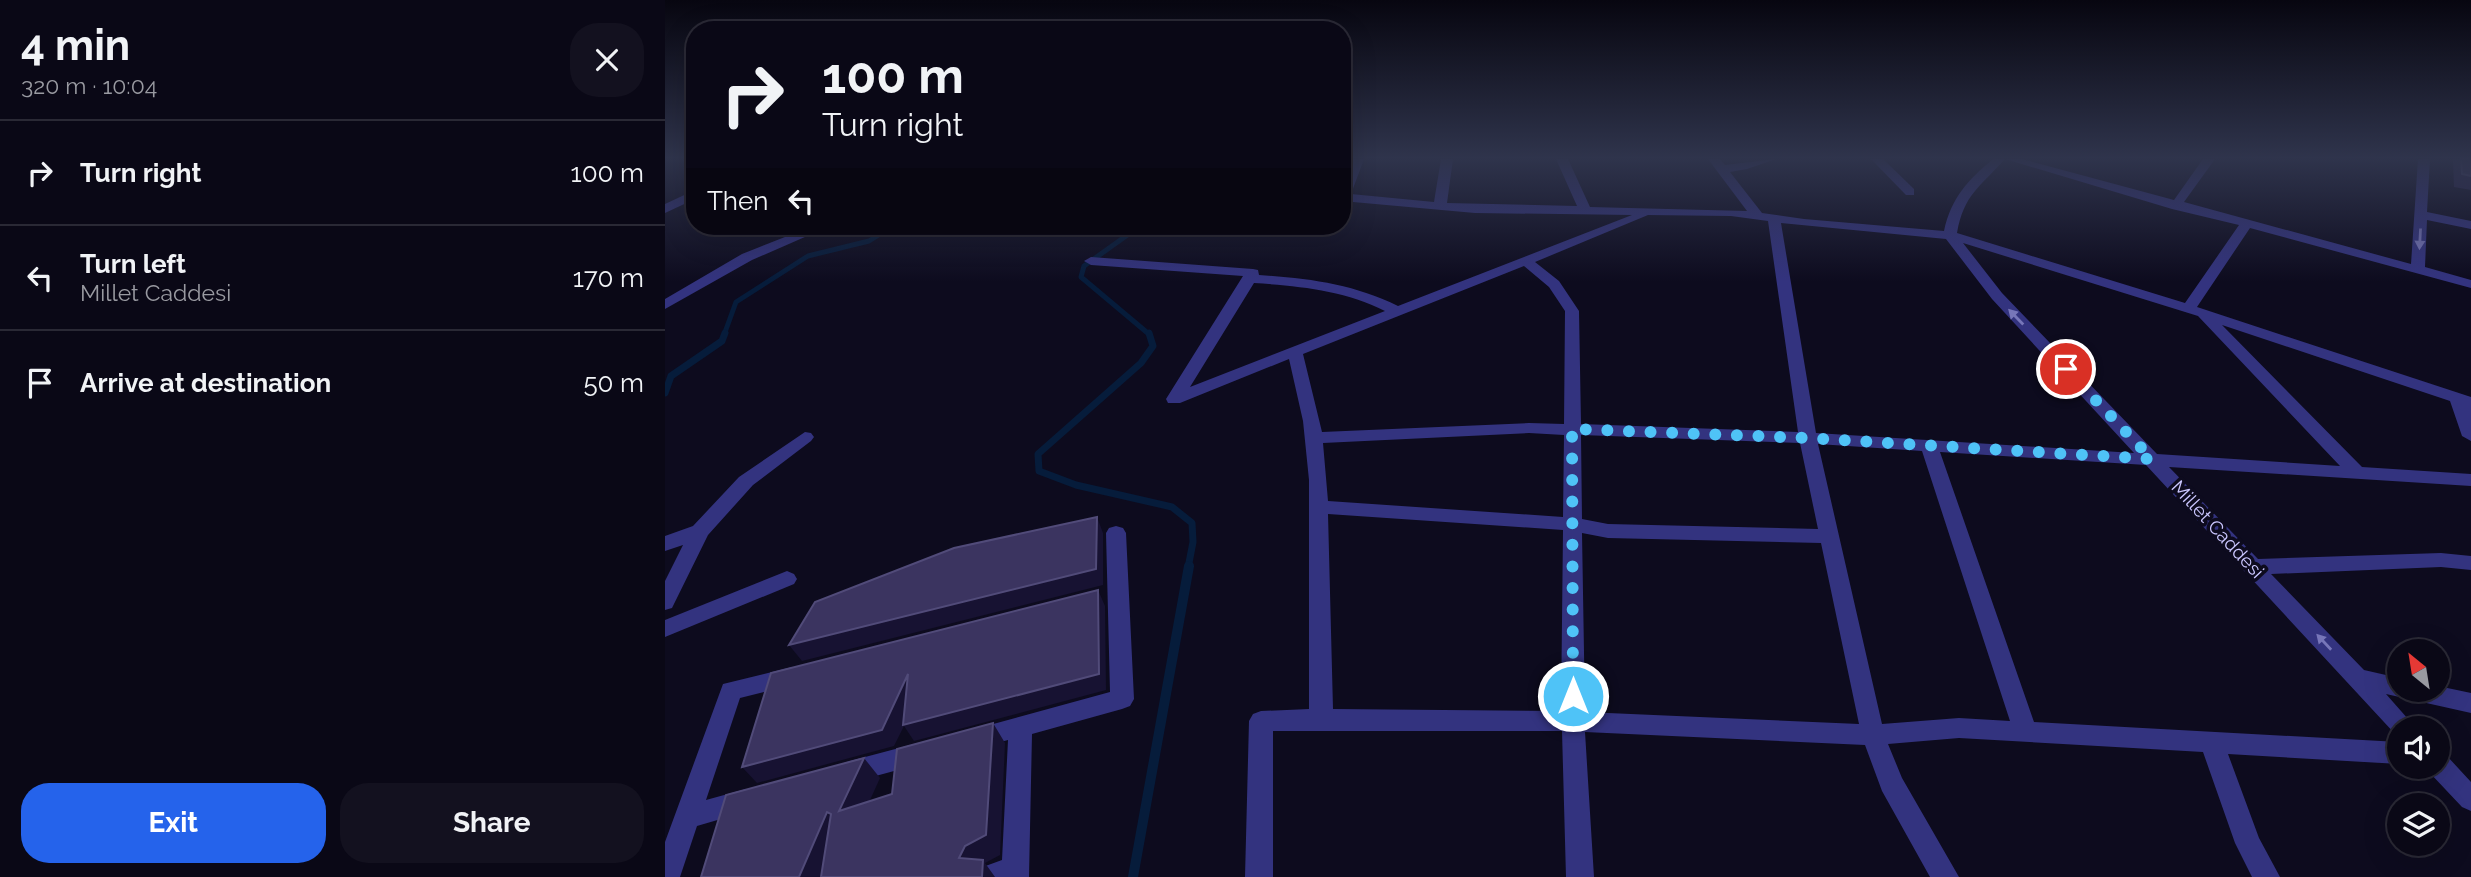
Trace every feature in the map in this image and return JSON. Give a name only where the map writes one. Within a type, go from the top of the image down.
[{"type":"street","points":[[665,209],[683,200]]},
{"type":"street","points":[[1375,200],[1440,206],[1652,211],[1766,217],[1804,223],[1950,235],[2195,311],[2464,400],[2471,436]]},
{"type":"street","points":[[1440,206],[1441,200]]},
{"type":"street","points":[[1580,200],[1585,210]]},
{"type":"street","points":[[1751,200],[1766,217],[1808,438],[1873,735],[1891,783],[1945,877]]},
{"type":"street","points":[[1950,235],[1955,207],[1960,200]]},
{"type":"street","points":[[2155,200],[2471,284]]},
{"type":"street","points":[[2176,206],[2179,200]]},
{"type":"street","points":[[2418,270],[2422,200]]},
{"type":"street","points":[[1091,261],[1253,273],[1174,399],[1652,211]]},
{"type":"street","points":[[2421,215],[2471,225]]},
{"type":"street","points":[[2195,311],[2246,225]]},
{"type":"street","points":[[665,305],[747,257],[802,235]]},
{"type":"street","name":"Millet Caddesi","points":[[1950,235],[1997,296],[2393,716]]},
{"type":"street","points":[[1526,261],[1554,284],[1572,311],[1573,720],[1580,877]]},
{"type":"street","points":[[1249,278],[1303,282],[1356,291],[1398,312]]},
{"type":"street","points":[[2195,311],[2357,473]]},
{"type":"street","points":[[1295,352],[1314,438],[1318,507],[1321,719]]},
{"type":"street","points":[[1314,438],[1529,428],[1572,429],[1808,438],[2471,480]]},
{"type":"street","points":[[665,602],[700,531],[746,481],[806,437]]},
{"type":"street","points":[[1929,445],[2025,731]]},
{"type":"street","points":[[1318,507],[1572,524],[1608,531],[1830,536]]},
{"type":"street","points":[[665,544],[700,531]]},
{"type":"street","points":[[821,780],[1122,699],[1116,533]]},
{"type":"street","points":[[2254,567],[2441,560],[2471,563]]},
{"type":"street","points":[[665,629],[787,579]]},
{"type":"street","points":[[1093,599],[1119,592]]},
{"type":"street","points":[[666,877],[731,691],[811,671]]},
{"type":"street","points":[[2357,678],[2387,684]]},
{"type":"street","points":[[2450,699],[2471,703]]},
{"type":"street","points":[[1259,877],[1261,721],[1573,720],[1873,735],[1959,728],[2387,752]]},
{"type":"street","points":[[1007,874],[1020,726]]},
{"type":"street","points":[[2211,741],[2248,843],[2266,877]]},
{"type":"street","points":[[2450,777],[2471,799]]},
{"type":"street","points":[[688,816],[768,795]]},
{"type":"building","points":[[1097,517],[1096,569],[789,645],[815,602],[954,548]]},
{"type":"building","points":[[1098,590],[1099,674],[903,725],[908,674],[882,730],[742,767],[771,673]]},
{"type":"building","points":[[993,723],[986,835],[965,846],[959,858],[983,860],[982,877],[821,877],[831,814],[827,812],[799,877],[701,877],[726,795],[864,758],[839,811],[892,794],[897,749]]},
{"type":"waterway","points":[[724,335],[736,302],[808,256],[869,241],[879,235]]},
{"type":"waterway","points":[[1127,235],[1084,266],[1081,277],[1149,335]]},
{"type":"waterway","points":[[665,393],[671,376],[722,341],[725,333]]},
{"type":"waterway","points":[[1149,335],[1153,346],[1141,363],[1038,454],[1039,471],[1076,485],[1172,507],[1192,523],[1193,542],[1188,568]]},
{"type":"waterway","points":[[1133,877],[1189,566]]},
{"type":"route","points":[[1573,696],[1572,429],[1808,438],[2152,459],[2066,369]]}]
